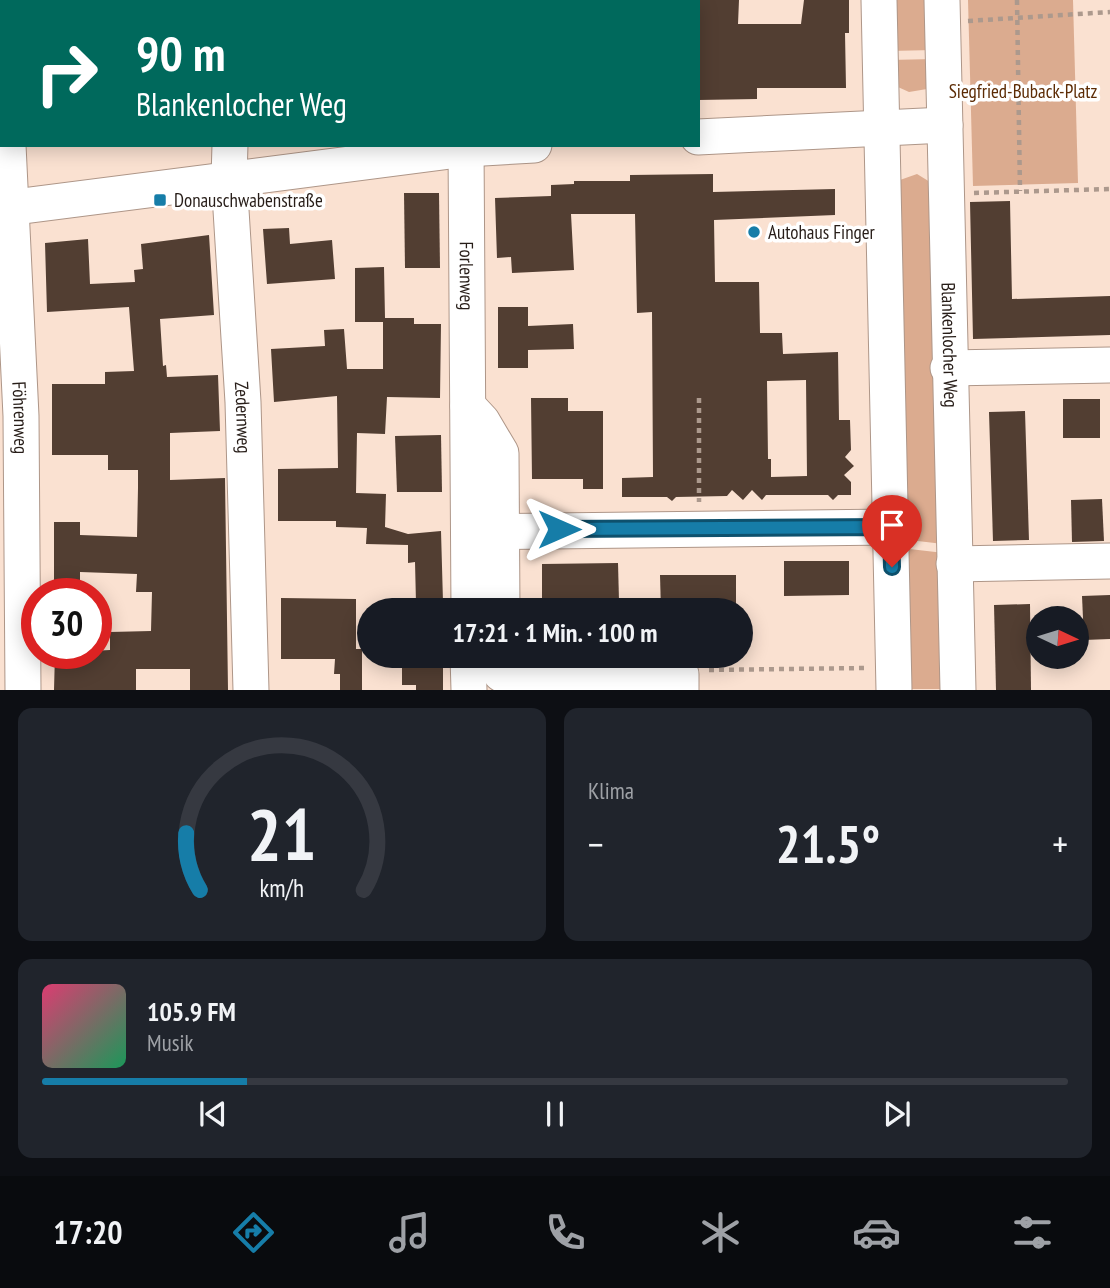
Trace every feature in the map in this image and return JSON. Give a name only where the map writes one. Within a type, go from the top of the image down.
[{"type":"street","points":[[879,0],[884,128],[894,679]]},
{"type":"street","name":"Blankenlocher Weg","points":[[942,11],[948,368],[958,690]]},
{"type":"street","points":[[700,136],[945,125]]},
{"type":"street","name":"Föhrenweg","points":[[8,147],[6,208],[21,416],[23,690]]},
{"type":"street","points":[[6,208],[229,162],[466,147]]},
{"type":"street","name":"Forlenweg","points":[[466,147],[468,407],[482,421],[501,453],[472,598]]},
{"type":"street","name":"Zedernweg","points":[[229,162],[243,402],[251,690]]},
{"type":"street","points":[[948,368],[1110,365]]},
{"type":"street","points":[[487,531],[891,527]]},
{"type":"street","name":"Forlenweg","points":[[487,531],[500,598]]},
{"type":"street","points":[[954,564],[1110,561]]},
{"type":"street","points":[[468,668],[469,690]]},
{"type":"street","points":[[497,673],[681,682]]},
{"type":"path","points":[[1017,0],[1020,191]]},
{"type":"path","points":[[942,11],[1017,18],[1110,12]]},
{"type":"path","points":[[946,194],[1110,189]]},
{"type":"path","points":[[699,398],[699,529]]},
{"type":"path","points":[[681,682],[697,670],[894,679]]},
{"type":"green space","points":[[888,0],[933,0],[934,50],[889,51]]},
{"type":"green space","name":"Siegfried-Buback-Platz","points":[[968,0],[1073,0],[1078,183],[973,186]]},
{"type":"green space","points":[[934,59],[927,89],[909,92],[898,87],[889,60]]},
{"type":"green space","points":[[917,174],[930,182],[943,544],[901,539],[900,180]]},
{"type":"green space","points":[[901,548],[944,553],[948,689],[905,689]]},
{"type":"building","points":[[700,0],[739,0],[738,24],[801,24],[804,0],[849,0],[849,33],[845,33],[846,88],[757,88],[757,99],[700,100]]},
{"type":"building","points":[[713,174],[713,192],[835,189],[835,215],[714,220],[715,282],[759,282],[760,333],[782,333],[783,354],[838,352],[839,420],[850,420],[851,450],[845,457],[854,466],[844,475],[851,482],[851,495],[838,495],[833,500],[828,495],[766,495],[762,500],[752,490],[743,500],[732,490],[727,496],[676,497],[672,501],[667,497],[622,497],[622,478],[653,477],[652,312],[637,313],[635,214],[571,214],[574,270],[512,273],[511,257],[497,258],[495,198],[551,196],[551,185],[574,184],[574,181],[630,181],[630,175]],"holes":[[[806,380],[807,476],[771,477],[771,459],[768,459],[767,381]]]},
{"type":"building","points":[[404,193],[439,193],[440,268],[405,268]]},
{"type":"building","points":[[1010,201],[1012,299],[1110,296],[1110,335],[973,339],[970,202]]},
{"type":"building","points":[[289,228],[290,244],[332,240],[335,279],[267,284],[263,229]]},
{"type":"building","points":[[209,235],[214,315],[160,319],[163,366],[166,365],[167,377],[218,375],[220,431],[170,433],[170,480],[225,478],[228,690],[190,690],[190,669],[136,669],[136,690],[54,690],[55,669],[112,669],[112,632],[151,631],[152,592],[136,592],[137,574],[80,572],[80,578],[54,578],[54,522],[80,522],[80,535],[137,537],[138,470],[108,470],[108,455],[52,455],[52,384],[105,384],[105,372],[134,371],[129,307],[47,312],[45,243],[88,239],[90,284],[135,282],[134,270],[143,269],[141,244]]},
{"type":"building","points":[[384,267],[385,318],[414,318],[414,324],[441,324],[440,398],[387,397],[385,434],[357,433],[356,493],[386,494],[385,527],[408,534],[441,531],[443,598],[416,598],[415,562],[408,563],[408,545],[366,544],[367,528],[336,527],[336,521],[278,521],[278,469],[338,468],[337,396],[274,402],[271,349],[325,346],[324,330],[344,329],[347,369],[383,369],[383,322],[355,322],[355,268]]},
{"type":"building","points":[[498,307],[528,307],[528,326],[573,324],[574,349],[528,350],[528,368],[498,368]]},
{"type":"building","points":[[531,398],[568,398],[568,411],[603,411],[603,489],[583,489],[583,479],[532,479]]},
{"type":"building","points":[[1063,399],[1100,399],[1100,438],[1063,438]]},
{"type":"building","points":[[1025,411],[1029,540],[993,541],[989,412]]},
{"type":"building","points":[[441,435],[442,492],[397,492],[395,436]]},
{"type":"building","points":[[1102,499],[1104,541],[1072,542],[1071,500]]},
{"type":"building","points":[[784,561],[849,561],[849,595],[784,596]]},
{"type":"building","points":[[618,563],[619,598],[542,598],[542,564]]},
{"type":"building","points":[[660,575],[736,575],[736,598],[661,598]]},
{"type":"building","points":[[1110,595],[1110,639],[1089,640],[1089,606],[1082,606],[1082,596]]},
{"type":"building","points":[[281,598],[356,599],[357,668],[362,668],[362,690],[340,690],[340,674],[334,674],[335,659],[281,659]]},
{"type":"building","points":[[1030,604],[1026,606],[1026,669],[1031,669],[1031,690],[996,690],[994,605]]},
{"type":"building","points":[[402,668],[443,668],[443,690],[416,690],[416,685],[402,685]]},
{"type":"place","name":"Donauschwabenstraße","points":[[160,200]]},
{"type":"place","name":"Autohaus Finger","points":[[754,232]]},
{"type":"route","points":[[559,529],[891,527],[892,567]]}]
